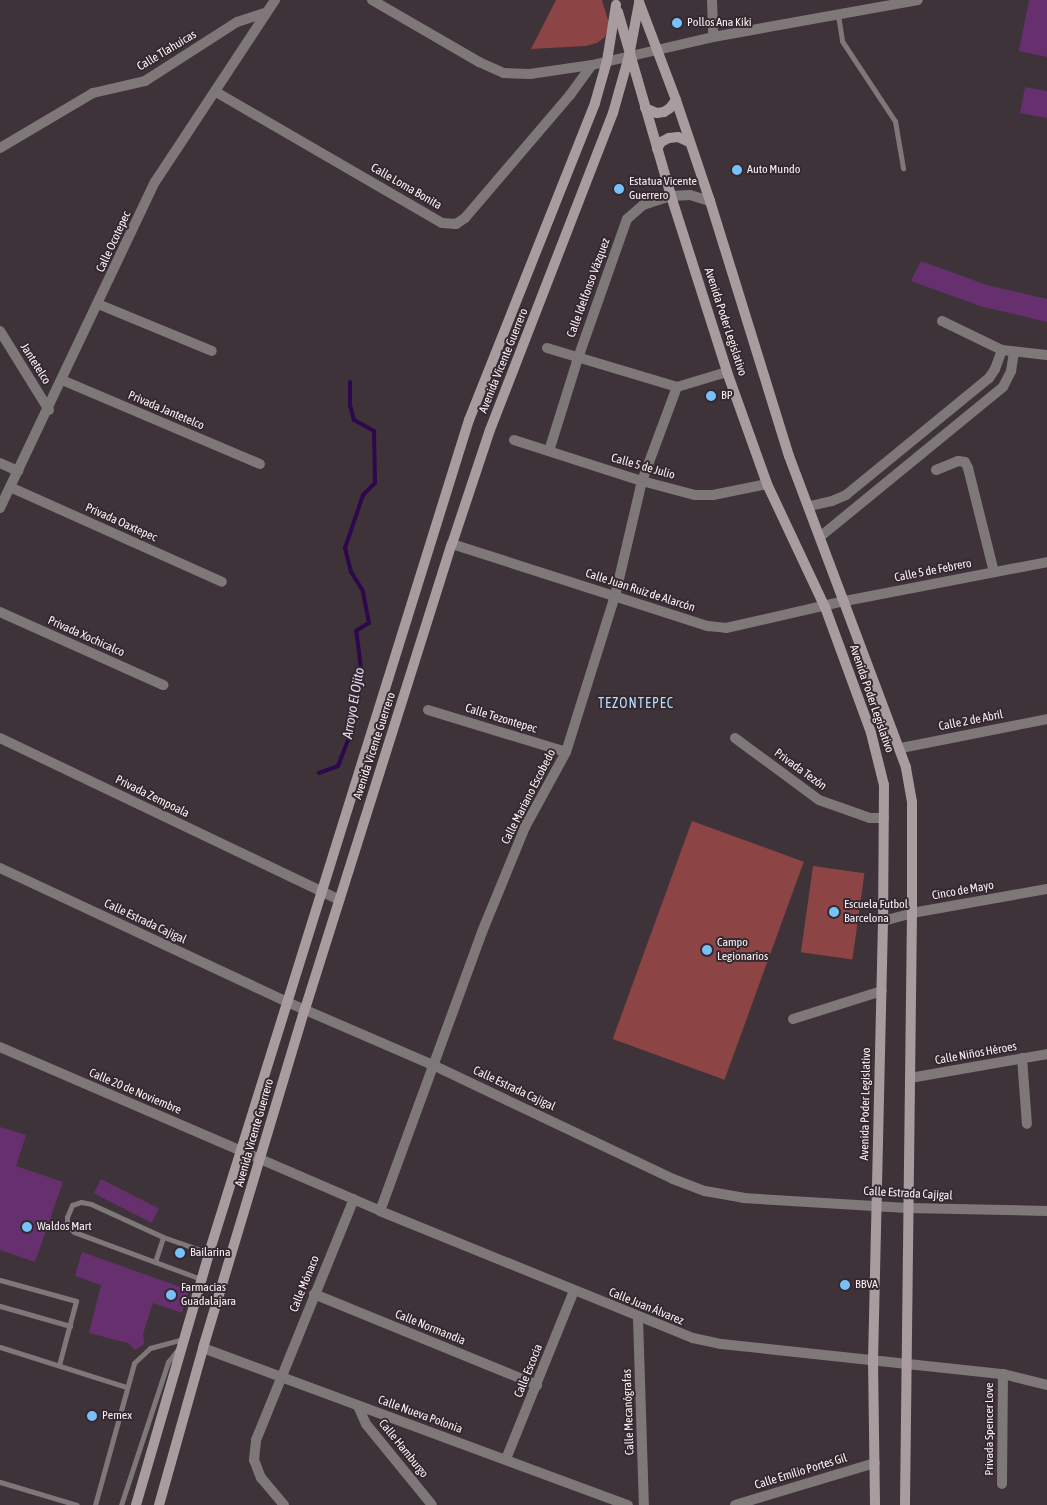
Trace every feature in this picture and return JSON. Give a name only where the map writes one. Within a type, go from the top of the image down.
[{"type":"main road","name":"Avenida Poder Legislativo","points":[[638,1],[676,100],[710,201],[783,438],[901,748],[912,802],[905,1505]]},
{"type":"main road","name":"Avenida Vicente Guerrero","points":[[159,1505],[203,1348],[305,1009],[452,544],[490,430],[613,113],[629,56],[638,1]]},
{"type":"main road","name":"Avenida Poder Legislativo","points":[[615,3],[670,196],[727,372],[767,484],[825,607],[871,733],[884,785],[884,921],[873,1360],[875,1505]]},
{"type":"main road","name":"Avenida Vicente Guerrero","points":[[136,1505],[209,1253],[469,420],[595,103],[607,61],[615,3]]},
{"type":"main road","points":[[645,108],[657,113],[664,112],[676,100]]},
{"type":"main road","points":[[657,149],[661,142],[669,138],[678,137],[689,142]]},
{"type":"street","name":"Calle Ocotepec","points":[[0,508],[49,410],[155,182],[275,0]]},
{"type":"street","points":[[372,0],[479,62],[504,73],[530,74],[592,65],[713,37],[838,16],[867,5],[918,0]]},
{"type":"street","points":[[712,0],[713,37]]},
{"type":"street","name":"Calle Tlahuicas","points":[[0,148],[93,93],[145,81],[237,22],[265,13]]},
{"type":"street","name":"Calle Loma Bonita","points":[[216,92],[442,223],[456,224],[464,218],[564,103],[592,65]]},
{"type":"street","name":"Calle Idelfonso Vázquez","points":[[549,451],[578,358],[627,219],[643,205],[670,196],[690,195],[710,201]]},
{"type":"street","points":[[98,304],[212,351]]},
{"type":"street","points":[[942,321],[1002,350],[1047,355]]},
{"type":"street","name":"Jantetelco","points":[[0,331],[49,410]]},
{"type":"street","points":[[547,348],[677,387],[727,372]]},
{"type":"street","points":[[810,506],[832,501],[853,489],[989,378],[995,369],[1002,350]]},
{"type":"street","points":[[821,536],[1003,388],[1011,371],[1014,352]]},
{"type":"street","name":"Privada Jantetelco","points":[[62,380],[260,464]]},
{"type":"street","name":"Calle Mariano Escobedo","points":[[380,1211],[435,1066],[482,932],[525,827],[566,752],[615,596],[642,481],[677,387]]},
{"type":"street","name":"Calle 5 de Julio","points":[[514,440],[642,481],[695,495],[713,495],[767,484]]},
{"type":"street","points":[[936,470],[958,462],[965,462],[994,572]]},
{"type":"street","points":[[0,464],[18,471]]},
{"type":"street","name":"Privada Oaxtepec","points":[[10,487],[222,582]]},
{"type":"street","name":"Calle Juan Ruiz de Alarcón","points":[[452,544],[708,626],[726,628],[825,607]]},
{"type":"street","name":"Calle 5 de Febrero","points":[[825,607],[846,601],[1047,562]]},
{"type":"street","name":"Privada Xochicalco","points":[[0,612],[163,685]]},
{"type":"street","name":"Calle Tezontepec","points":[[428,710],[566,752]]},
{"type":"street","name":"Calle 2 de Abril","points":[[901,748],[1047,719]]},
{"type":"street","name":"Privada Zempoala","points":[[0,738],[339,900]]},
{"type":"street","name":"Privada Tezón","points":[[734,738],[819,800],[870,818],[884,818]]},
{"type":"street","name":"Calle Estrada Cajigal","points":[[0,868],[287,1002],[435,1066],[672,1179],[705,1191],[742,1198],[907,1208],[1047,1211]]},
{"type":"street","name":"Cinco de Mayo","points":[[884,921],[912,913],[1047,888]]},
{"type":"street","points":[[793,1019],[882,991]]},
{"type":"street","name":"Calle 20 de Noviembre","points":[[0,1047],[261,1159]]},
{"type":"street","name":"Calle Niños Héroes","points":[[910,1078],[1047,1054]]},
{"type":"street","points":[[1022,1058],[1026,1124]]},
{"type":"street","name":"Calle Juan Álvarez","points":[[261,1159],[380,1211],[638,1318],[693,1338],[721,1344],[1003,1374],[1047,1385]]},
{"type":"street","name":"Calle Mónaco","points":[[284,1505],[261,1478],[254,1460],[256,1440],[354,1199]]},
{"type":"street","name":"Calle Escocia","points":[[506,1459],[574,1291]]},
{"type":"street","name":"Calle Normandia","points":[[314,1294],[537,1385]]},
{"type":"street","name":"Calle Mecanógrafas","points":[[638,1318],[644,1505]]},
{"type":"street","name":"Calle Nueva Polonia","points":[[203,1348],[628,1505]]},
{"type":"street","name":"Privada Spencer Love","points":[[1002,1484],[1003,1374]]},
{"type":"street","name":"Calle Hamburgo","points":[[358,1406],[366,1424],[432,1505]]},
{"type":"street","name":"Calle Emilio Portes Gil","points":[[735,1505],[875,1463]]},
{"type":"lane","points":[[838,16],[842,41],[895,121],[903,168]]},
{"type":"lane","points":[[202,1280],[74,1232],[67,1225],[67,1217],[72,1205],[81,1202],[91,1204],[163,1237],[209,1253]]},
{"type":"lane","points":[[155,1262],[163,1237]]},
{"type":"lane","points":[[0,1280],[76,1301],[59,1365]]},
{"type":"lane","points":[[0,1306],[70,1326]]},
{"type":"lane","points":[[95,1505],[126,1386],[134,1363],[150,1348],[183,1342]]},
{"type":"lane","points":[[121,1505],[168,1362],[183,1342]]},
{"type":"lane","points":[[0,1346],[126,1386]]},
{"type":"lane","points":[[0,1482],[77,1505]]},
{"type":"shaded area","points":[[556,0],[602,0],[609,23],[605,37],[597,43],[585,46],[531,49]]},
{"type":"shaded area","name":"Campo Legionarios","points":[[692,821],[804,862],[724,1080],[613,1039]]},
{"type":"shaded area","name":"Escuela Futbol Barcelona","points":[[813,866],[864,873],[852,959],[801,952]]},
{"type":"building","points":[[1029,0],[1047,0],[1047,57],[1019,51]]},
{"type":"building","points":[[1025,87],[1047,91],[1047,118],[1020,113]]},
{"type":"building","points":[[921,261],[987,285],[1047,299],[1047,322],[980,306],[911,281]]},
{"type":"building","name":"Waldos Mart","points":[[0,1127],[26,1135],[16,1166],[63,1182],[35,1262],[0,1250]]},
{"type":"building","points":[[101,1179],[159,1209],[152,1223],[94,1193]]},
{"type":"building","points":[[82,1252],[189,1290],[182,1313],[153,1303],[143,1334],[144,1344],[135,1350],[128,1343],[89,1333],[101,1285],[75,1276]]},
{"type":"waterway","name":"Arroyo El Ojito","points":[[319,773],[338,766],[348,740],[354,717],[361,669],[356,631],[369,623],[363,591],[351,572],[345,548],[363,495],[375,483],[374,431],[354,420],[350,405],[350,382]]},
{"type":"place","name":"Pollos Ana Kiki","points":[[677,23]]},
{"type":"place","name":"Auto Mundo","points":[[737,170]]},
{"type":"place","name":"Estatua Vicente Guerrero","points":[[619,189]]},
{"type":"place","name":"BP","points":[[711,396]]},
{"type":"place","name":"Escuela Futbol Barcelona","points":[[834,912]]},
{"type":"place","name":"Campo Legionarios","points":[[707,950]]},
{"type":"place","name":"Waldos Mart","points":[[27,1227]]},
{"type":"place","name":"Bailarina","points":[[180,1253]]},
{"type":"place","name":"BBVA","points":[[845,1285]]},
{"type":"place","name":"Farmacias Guadalajara","points":[[171,1295]]},
{"type":"place","name":"Pemex","points":[[92,1416]]},
{"type":"district","name":"TEZONTEPEC","points":[[636,703]]}]
